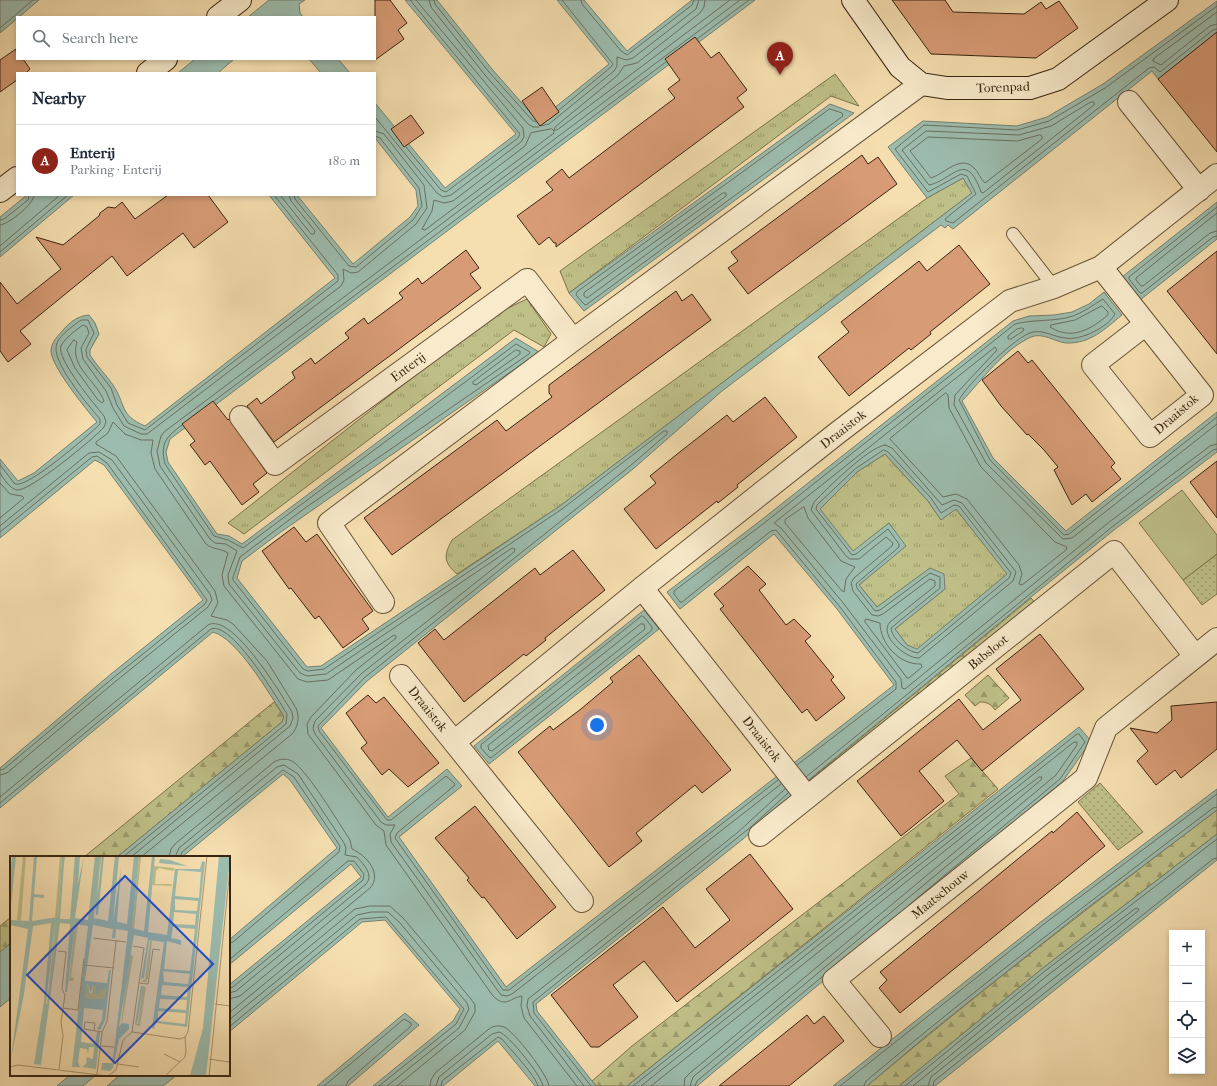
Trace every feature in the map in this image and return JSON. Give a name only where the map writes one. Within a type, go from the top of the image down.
[{"type":"street","points":[[219,16],[240,0]]},
{"type":"street","points":[[383,602],[329,523],[572,340],[921,84],[900,67],[853,0]]},
{"type":"street","name":"Torenpad","points":[[921,84],[947,88],[1030,88],[1058,79],[1167,0]]},
{"type":"street","points":[[149,72],[165,60]]},
{"type":"street","points":[[1129,102],[1199,190]]},
{"type":"street","name":"Draaistok","points":[[459,748],[646,594],[836,434],[1010,301],[1054,287],[1101,267],[1217,175]]},
{"type":"street","points":[[0,191],[16,179]]},
{"type":"street","name":"Draaistok","points":[[1101,267],[1146,324],[1202,395],[1150,436],[1093,365],[1146,324]]},
{"type":"street","name":"Enterij","points":[[241,417],[275,464],[527,280],[572,340]]},
{"type":"street","name":"Babsloot","points":[[760,835],[1114,552],[1195,656]]},
{"type":"street","name":"Draaistok","points":[[646,594],[807,797]]},
{"type":"street","points":[[1195,656],[1217,639]]},
{"type":"street","name":"Maatschouw","points":[[880,1036],[834,980],[1086,778],[1106,728],[1195,656]]},
{"type":"street","name":"Draaistok","points":[[401,676],[582,901]]},
{"type":"lane","points":[[1013,234],[1054,287]]},
{"type":"green space","points":[[835,74],[859,106],[831,96],[569,293],[560,271]]},
{"type":"green space","points":[[963,178],[972,193],[560,506],[457,574],[452,570],[447,562],[446,554],[452,540],[927,198]]},
{"type":"green space","points":[[527,299],[551,334],[544,347],[514,330],[244,534],[228,523],[489,317]]},
{"type":"green space","points":[[885,454],[928,501],[941,520],[955,508],[1008,574],[917,650],[907,645],[895,629],[945,589],[929,569],[877,607],[859,585],[905,546],[889,523],[853,552],[819,509],[857,472]]},
{"type":"green space","points":[[1182,490],[1217,535],[1217,554],[1183,580],[1139,523]]},
{"type":"green space","points":[[1217,554],[1217,594],[1202,605],[1183,580]]},
{"type":"green space","points":[[1031,598],[1041,610],[755,829],[813,777]]},
{"type":"green space","points":[[988,675],[1009,698],[995,710],[985,702],[980,702],[975,706],[965,695]]},
{"type":"green space","points":[[274,702],[284,716],[282,722],[118,856],[85,856]]},
{"type":"green space","points":[[971,758],[998,789],[627,1086],[596,1086],[592,1081],[632,1046],[959,794],[945,776]]},
{"type":"green space","points":[[1100,783],[1143,832],[1118,850],[1078,802]]},
{"type":"green space","points":[[1217,810],[1217,834],[1043,968],[899,1086],[867,1086],[1040,946]]},
{"type":"green space","points":[[10,918],[10,944],[0,952],[0,926]]},
{"type":"water","points":[[0,0],[39,0],[20,16],[16,16],[16,19],[0,33]]},
{"type":"water","points":[[269,0],[305,0],[299,4],[300,13],[302,16],[249,16]]},
{"type":"water","points":[[405,0],[437,0],[492,69],[535,118],[543,117],[609,64],[557,0],[584,0],[627,51],[692,0],[755,0],[170,439],[166,452],[168,462],[217,534],[229,536],[242,544],[516,338],[539,352],[278,534],[242,561],[237,578],[307,667],[321,666],[560,506],[972,193],[963,178],[927,198],[888,147],[923,121],[1017,126],[1047,117],[1103,84],[1217,1],[1217,32],[1158,79],[1152,71],[953,229],[948,225],[945,228],[941,225],[722,391],[633,469],[367,681],[321,728],[388,817],[447,769],[462,786],[399,837],[506,987],[894,685],[837,609],[774,534],[680,609],[667,592],[760,521],[1013,321],[1029,316],[1054,315],[1072,312],[1089,304],[1104,292],[1122,315],[1097,335],[1075,343],[1066,343],[1044,336],[1031,337],[1011,349],[1002,357],[962,401],[993,458],[1066,531],[1217,412],[1217,452],[1114,530],[1031,597],[812,777],[743,839],[536,1004],[537,1011],[596,1086],[535,1086],[498,1041],[443,1086],[373,1086],[453,1021],[460,1009],[385,920],[362,922],[230,1031],[230,984],[361,877],[351,864],[230,964],[230,939],[337,848],[290,780],[283,774],[183,856],[118,856],[282,722],[284,716],[252,668],[233,645],[223,637],[213,632],[0,808],[0,768],[111,674],[203,600],[104,465],[95,460],[0,538],[0,459],[18,481],[34,473],[97,422],[56,366],[51,350],[54,341],[72,322],[81,316],[89,315],[95,323],[99,334],[90,350],[90,355],[113,385],[127,413],[131,418],[145,426],[335,278],[270,196],[298,196],[353,264],[410,217],[418,206],[416,190],[376,139],[376,104],[445,188],[516,134]],"holes":[[[885,454],[928,501],[941,520],[956,509],[1007,574],[917,649],[907,645],[895,629],[945,589],[944,574],[930,568],[877,607],[859,585],[906,546],[889,523],[853,551],[820,509],[857,472]]]},
{"type":"water","points":[[194,60],[233,60],[219,72],[179,72]]},
{"type":"water","points":[[310,60],[339,60],[349,72],[320,72]]},
{"type":"water","points":[[830,104],[854,113],[584,311],[569,293]]},
{"type":"water","points":[[26,196],[73,196],[0,257],[0,217]]},
{"type":"water","points":[[1217,202],[1217,239],[1140,300],[1122,277]]},
{"type":"water","points":[[644,610],[659,629],[489,764],[474,746]]},
{"type":"water","points":[[1079,727],[1091,741],[1063,781],[697,1086],[627,1086]]},
{"type":"water","points":[[1217,789],[1217,810],[1078,915],[932,1031],[867,1086],[833,1086],[1042,921]]},
{"type":"water","points":[[1217,834],[1217,860],[935,1086],[899,1086],[1043,968]]},
{"type":"water","points":[[10,944],[10,999],[0,1007],[0,952]]},
{"type":"water","points":[[405,1013],[419,1025],[348,1086],[317,1086]]},
{"type":"water","points":[[69,1076],[95,1076],[83,1086],[57,1086]]},
{"type":"water","points":[[119,1076],[176,1076],[163,1086],[107,1086]]},
{"type":"building","points":[[375,0],[390,0],[407,23],[398,30],[404,39],[376,59],[376,16]]},
{"type":"building","points":[[892,0],[945,0],[953,12],[1024,14],[1041,2],[1046,9],[1059,1],[1078,28],[1036,58],[931,54]]},
{"type":"building","points":[[1217,32],[1217,152],[1158,79]]},
{"type":"building","points":[[695,37],[711,58],[719,52],[747,90],[737,98],[744,107],[556,247],[556,243],[554,243],[549,237],[539,245],[517,216],[553,190],[546,182],[562,169],[569,178],[675,98],[668,89],[680,80],[665,59]]},
{"type":"building","points":[[16,49],[16,60],[24,60],[30,69],[27,72],[16,72],[16,81],[0,92],[0,60]]},
{"type":"building","points":[[542,87],[559,112],[540,126],[522,101]]},
{"type":"building","points":[[411,115],[424,133],[404,147],[391,129]]},
{"type":"building","points":[[862,155],[868,164],[878,157],[897,184],[748,294],[728,268],[738,261],[731,252]]},
{"type":"building","points":[[167,196],[209,196],[228,222],[194,248],[183,233],[127,276],[112,256],[20,331],[31,344],[8,362],[0,351],[0,282],[17,304],[61,269],[36,237],[63,245],[108,207],[115,208],[122,202],[135,219]]},
{"type":"building","points":[[959,245],[990,284],[930,332],[931,334],[911,350],[909,348],[849,396],[818,357],[849,332],[841,322],[919,261],[927,271]]},
{"type":"building","points":[[466,250],[479,268],[470,274],[481,288],[274,442],[247,406],[257,398],[261,404],[295,378],[292,372],[311,358],[315,364],[349,338],[345,333],[364,318],[368,324],[403,298],[399,293],[418,278],[422,284]]},
{"type":"building","points":[[1217,251],[1217,354],[1167,291]]},
{"type":"building","points":[[676,291],[682,301],[692,294],[711,320],[392,555],[364,518],[497,420],[506,431],[552,397],[549,393],[549,385]]},
{"type":"building","points":[[1018,351],[1028,363],[1032,360],[1115,463],[1111,467],[1121,479],[1092,502],[1086,494],[1072,505],[1054,470],[1058,467],[1044,450],[1028,434],[1027,435],[1001,406],[982,380]]},
{"type":"building","points":[[765,397],[797,437],[737,485],[738,487],[718,503],[717,501],[656,549],[624,509],[656,483],[650,476],[681,451],[727,415],[733,422]]},
{"type":"building","points":[[213,401],[228,420],[229,419],[267,473],[253,484],[259,492],[242,505],[210,461],[205,465],[190,445],[195,441],[182,424]]},
{"type":"building","points":[[1217,461],[1217,518],[1190,482]]},
{"type":"building","points":[[294,527],[306,542],[317,534],[373,611],[362,619],[369,629],[343,648],[319,616],[315,619],[291,588],[289,589],[262,551]]},
{"type":"building","points":[[573,550],[605,590],[545,638],[546,640],[526,656],[524,654],[464,702],[418,643],[435,629],[444,640],[535,568],[540,575]]},
{"type":"building","points":[[748,566],[766,584],[759,590],[786,625],[794,619],[811,636],[805,641],[834,677],[831,680],[845,698],[816,721],[807,709],[802,713],[720,609],[724,606],[714,594]]},
{"type":"building","points":[[1040,634],[1084,689],[982,771],[957,740],[919,771],[944,801],[901,836],[857,781],[959,699],[983,730],[1021,700],[996,669]]},
{"type":"building","points":[[639,655],[731,770],[702,793],[695,785],[636,833],[642,841],[609,867],[518,752],[550,726],[553,730],[581,709],[613,682],[610,678]]},
{"type":"building","points":[[368,695],[376,703],[384,697],[439,763],[408,787],[389,769],[382,775],[361,748],[367,743],[346,713]]},
{"type":"building","points":[[1217,702],[1217,749],[1181,778],[1175,770],[1156,785],[1137,761],[1148,751],[1130,728],[1157,733],[1172,720],[1171,706]]},
{"type":"building","points":[[475,806],[556,907],[517,939],[484,897],[482,898],[467,880],[469,878],[435,838]]},
{"type":"building","points":[[1077,812],[1105,846],[900,1013],[879,988],[887,980],[880,972]]},
{"type":"building","points":[[750,854],[793,909],[677,1002],[644,961],[613,985],[638,1017],[599,1047],[591,1047],[551,995],[663,907],[695,948],[730,920],[706,889]]},
{"type":"building","points":[[807,1015],[814,1024],[824,1016],[844,1041],[789,1086],[719,1086]]},
{"type":"place","name":"Enterij","points":[[780,75]]}]
